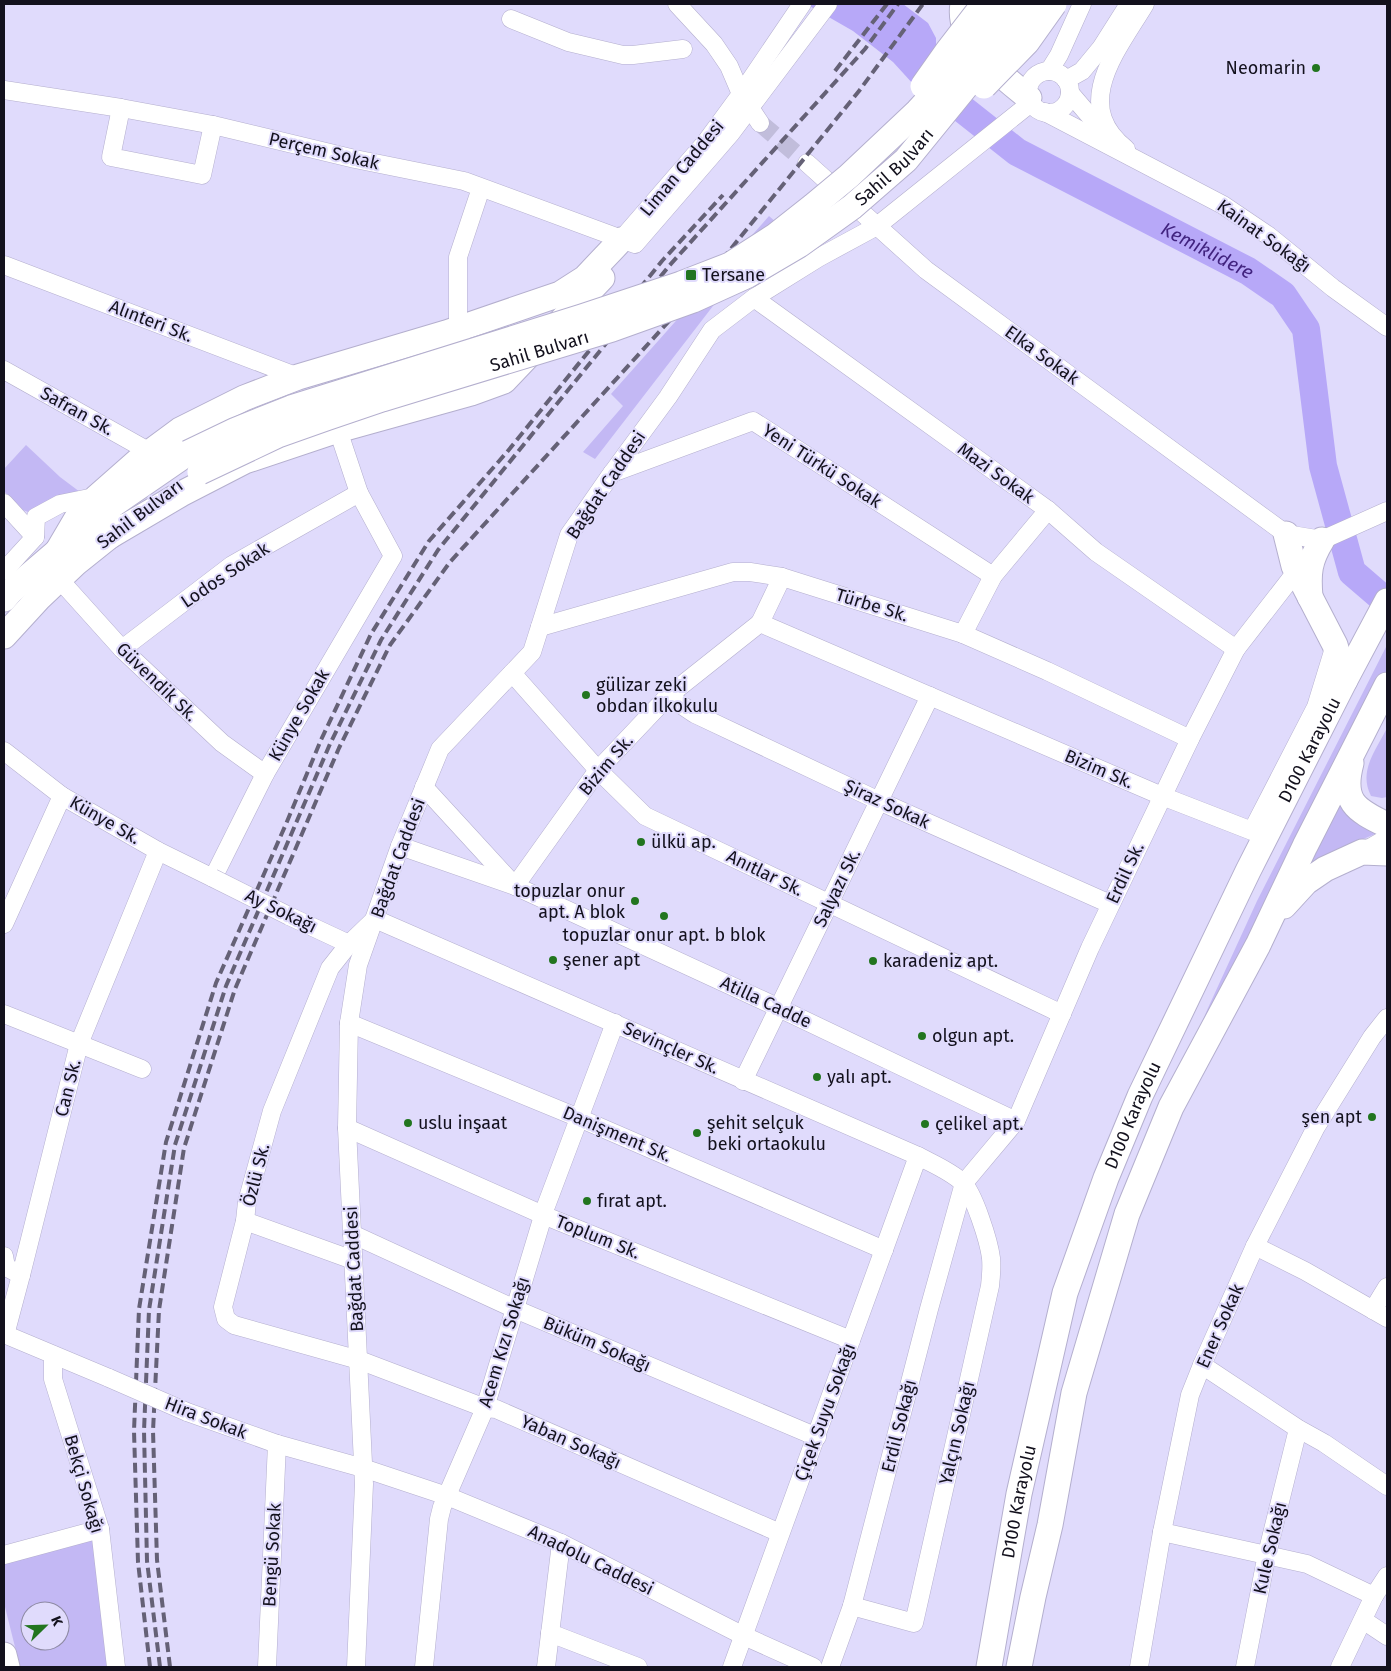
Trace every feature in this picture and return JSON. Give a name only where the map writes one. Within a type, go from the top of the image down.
[{"type":"highway","points":[[963,4],[962,14],[971,39],[992,68],[1031,107]]},
{"type":"highway","points":[[888,137],[947,52],[984,4]]},
{"type":"highway","name":"Sahil Bulvarı","points":[[4,636],[38,599],[76,563],[172,486],[194,463],[236,430],[290,408],[582,317],[682,284],[730,265],[774,236],[814,206],[849,176],[918,110],[953,73],[1007,4]]},
{"type":"highway","name":"Sahil Bulvarı","points":[[4,599],[108,508],[194,463],[382,399],[612,329],[693,300],[748,275],[799,245],[852,206],[906,160],[1011,31],[1030,4]]},
{"type":"highway","points":[[906,160],[933,140],[1027,42],[1054,4]]},
{"type":"highway","points":[[58,552],[77,518],[98,496],[150,452],[180,430],[244,398],[298,377],[458,329],[560,294],[585,278],[628,242]]},
{"type":"highway","points":[[108,538],[181,494],[245,461],[338,430],[504,381],[628,242]]},
{"type":"highway","points":[[1286,534],[1294,566],[1335,645],[1345,680]]},
{"type":"highway","points":[[1310,598],[1308,577],[1313,554],[1322,540]]},
{"type":"highway","name":"D100 Karayolu","points":[[988,1667],[1019,1494],[1065,1293],[1106,1178],[1140,1096],[1244,880],[1387,600]]},
{"type":"highway","points":[[1381,818],[1362,812],[1354,804],[1349,795],[1349,774],[1353,758],[1386,689]]},
{"type":"highway","name":"D100 Karayolu","points":[[1019,1667],[1050,1525],[1074,1393],[1127,1214],[1170,1108],[1258,945],[1305,846],[1386,689]]},
{"type":"highway","points":[[1258,945],[1282,908],[1306,882],[1325,868],[1362,852],[1387,852]]},
{"type":"highway","points":[[973,1667],[985,1612],[1019,1494]]},
{"type":"highway","points":[[4,1655],[7,1667]]},
{"type":"street","points":[[677,4],[714,44],[729,66],[746,101],[760,123]]},
{"type":"street","name":"Liman Caddesi","points":[[746,101],[815,22],[828,4]]},
{"type":"street","points":[[1049,71],[1082,4]]},
{"type":"street","points":[[1031,107],[1059,110],[1064,106],[1068,86],[1101,48],[1129,4]]},
{"type":"street","points":[[1144,164],[1119,144],[1110,132],[1101,113],[1100,100],[1102,82],[1109,64],[1145,4]]},
{"type":"street","name":"Liman Caddesi","points":[[628,242],[731,133],[746,101],[799,8]]},
{"type":"street","points":[[511,19],[568,42],[623,55],[683,49]]},
{"type":"street","points":[[1031,107],[1028,92],[1032,80],[1037,75],[1049,71],[1055,72],[1111,141],[1144,164]]},
{"type":"street","name":"Perçem Sokak","points":[[4,90],[121,108],[213,125],[355,159],[464,181],[628,242]]},
{"type":"street","points":[[1031,107],[1144,164]]},
{"type":"street","name":"Bağdat Caddesi","points":[[356,1667],[364,1484],[346,1128],[348,1023],[358,965],[400,846],[440,749],[532,652],[569,535],[668,397],[712,330],[754,298],[818,258],[877,226],[958,160],[1031,107]]},
{"type":"street","points":[[121,108],[111,157],[202,175],[213,125]]},
{"type":"street","name":"Elka Sokak","points":[[807,164],[926,270],[1286,534]]},
{"type":"street","name":"Kainat Sokağı","points":[[1144,164],[1203,194],[1242,218],[1289,251],[1333,288],[1384,323]]},
{"type":"street","points":[[471,392],[458,329],[458,257],[481,188]]},
{"type":"street","name":"Alınteri Sk.","points":[[4,265],[298,377]]},
{"type":"street","name":"Mazi Sokak","points":[[754,298],[1048,510],[1096,552],[1236,649]]},
{"type":"street","name":"Safran Sk.","points":[[4,370],[150,452]]},
{"type":"street","name":"Yeni Türkü Sokak","points":[[612,473],[753,421],[993,576]]},
{"type":"street","points":[[338,430],[359,493]]},
{"type":"street","name":"Künye Sokak","points":[[213,878],[265,774],[393,556],[359,493]]},
{"type":"street","name":"Lodos Sokak","points":[[122,649],[232,566],[359,493]]},
{"type":"street","points":[[4,571],[35,537],[36,517],[60,504],[98,496]]},
{"type":"street","points":[[4,503],[35,537]]},
{"type":"street","points":[[964,634],[993,576],[1048,510]]},
{"type":"street","points":[[1286,534],[1322,540],[1381,514]]},
{"type":"street","name":"Erdil Sk.","points":[[964,1183],[1016,1121],[1110,904],[1190,739],[1236,649],[1292,577],[1294,566]]},
{"type":"street","name":"Türbe Sk.","points":[[540,627],[732,572],[750,572],[782,577],[964,634],[1190,739]]},
{"type":"street","name":"Bizim Sk.","points":[[515,886],[598,770],[668,696],[760,623],[782,577]]},
{"type":"street","name":"Güvendik Sk.","points":[[59,579],[122,649],[222,744],[265,774]]},
{"type":"street","name":"Bizim Sk.","points":[[760,623],[1162,796],[1252,831],[1316,707],[1335,645]]},
{"type":"street","name":"Anıtlar Sk.","points":[[512,673],[598,770],[645,816],[1062,1014]]},
{"type":"street","name":"Şiraz Sokak","points":[[668,696],[694,714],[879,801],[1110,904]]},
{"type":"street","name":"Salyazı Sk.","points":[[743,1081],[930,696]]},
{"type":"street","name":"Künye Sk.","points":[[4,750],[62,796],[158,851],[213,878]]},
{"type":"street","name":"Atilla Cadde","points":[[424,787],[515,886]]},
{"type":"street","points":[[4,924],[62,796]]},
{"type":"street","points":[[1362,852],[1387,838]]},
{"type":"street","name":"Atilla Cadde","points":[[400,846],[515,886],[779,1008],[1016,1121]]},
{"type":"street","name":"Can Sk.","points":[[4,1334],[22,1274],[79,1044],[158,851]]},
{"type":"street","name":"Ay Sokağı","points":[[213,878],[349,944]]},
{"type":"street","name":"Özlü Sk.","points":[[359,1360],[234,1324],[226,1319],[223,1307],[272,1111],[330,968],[349,944],[375,919]]},
{"type":"street","name":"Sevinçler Sk.","points":[[375,919],[918,1156],[964,1183]]},
{"type":"street","points":[[4,1014],[142,1069]]},
{"type":"street","name":"Ener Sokak","points":[[1139,1667],[1162,1532],[1190,1395],[1256,1246],[1316,1127],[1372,1037],[1387,1018]]},
{"type":"street","name":"Danişment Sk.","points":[[348,1023],[579,1118],[884,1250]]},
{"type":"street","name":"Acem Kızı Sokağı","points":[[424,1667],[438,1519],[485,1408],[543,1215],[615,1023]]},
{"type":"street","name":"Toplum Sk.","points":[[346,1128],[543,1215],[851,1340]]},
{"type":"street","name":"Çiçek Suyu Sokağı","points":[[732,1667],[918,1156]]},
{"type":"street","name":"Yalçın Sokağı","points":[[852,1606],[914,1623],[991,1278],[991,1257],[986,1234],[964,1183]]},
{"type":"street","name":"Erdil Sokağı","points":[[830,1667],[852,1606],[928,1309],[964,1183]]},
{"type":"street","points":[[245,1221],[353,1260]]},
{"type":"street","name":"Büküm Sokağı","points":[[352,1234],[515,1309],[817,1437]]},
{"type":"street","points":[[1256,1246],[1305,1271],[1380,1314],[1387,1287]]},
{"type":"street","points":[[4,1256],[6,1267],[22,1274]]},
{"type":"street","points":[[4,1334],[53,1355]]},
{"type":"street","name":"Hira Sokak","points":[[53,1355],[187,1412],[277,1444],[363,1468]]},
{"type":"street","name":"Bekçi Sokağı","points":[[53,1355],[53,1379],[100,1529],[116,1667]]},
{"type":"street","name":"Yaban Sokağı","points":[[359,1360],[485,1408],[496,1409],[780,1533]]},
{"type":"street","points":[[1202,1365],[1298,1429],[1324,1443],[1387,1486]]},
{"type":"street","name":"Kule Sokağı","points":[[1245,1667],[1267,1554],[1298,1429]]},
{"type":"street","name":"Bengü Sokak","points":[[267,1667],[277,1444]]},
{"type":"street","name":"Anadolu Caddesi","points":[[363,1468],[447,1496],[561,1543],[744,1636],[813,1667]]},
{"type":"street","points":[[4,1555],[100,1529]]},
{"type":"street","points":[[1162,1532],[1307,1564],[1374,1596]]},
{"type":"street","points":[[546,1667],[561,1543]]},
{"type":"street","points":[[1340,1667],[1374,1596],[1387,1576]]},
{"type":"street","points":[[1363,1620],[1387,1636]]},
{"type":"street","points":[[550,1633],[638,1667]]},
{"type":"shaded area","points":[[806,4],[903,4],[928,23],[936,38],[936,60],[914,85],[893,62],[853,31]]},
{"type":"shaded area","points":[[769,216],[777,223],[595,459],[583,452],[623,406],[611,394]]},
{"type":"shaded area","points":[[26,445],[60,477],[80,492],[28,512],[20,509],[4,491],[4,469]]},
{"type":"shaded area","points":[[1387,645],[1387,669],[1261,918],[1129,1236],[1008,1667],[1023,1585],[1044,1495],[1177,1081],[1257,901]]},
{"type":"shaded area","points":[[1387,728],[1387,797],[1382,798],[1371,796],[1366,778],[1370,761]]},
{"type":"shaded area","points":[[1347,777],[1387,829],[1342,848],[1297,878]]},
{"type":"shaded area","points":[[94,1540],[110,1667],[20,1667],[4,1603],[4,1562]]},
{"type":"waterway","name":"Kemiklidere","points":[[937,82],[960,107],[1017,152],[1248,271],[1283,295],[1306,329],[1323,466],[1352,572],[1387,602]]},
{"type":"tunnel","points":[[760,123],[807,163]]},
{"type":"railway","points":[[835,71],[887,4]]},
{"type":"railway","points":[[160,1667],[147,1561],[144,1431],[149,1310],[175,1145],[226,986],[330,744],[381,640],[438,550],[669,266],[865,49],[898,4]]},
{"type":"railway","points":[[170,1667],[157,1560],[153,1431],[159,1310],[184,1148],[235,989],[339,748],[390,645],[450,562],[699,288],[859,91],[923,4]]},
{"type":"railway","points":[[150,1667],[138,1562],[134,1431],[139,1309],[166,1142],[216,983],[321,740],[371,634],[429,541],[507,452],[662,261],[723,195]]},
{"type":"place","name":"Neomarin","points":[[1316,68]]},
{"type":"place","name":"Tersane","points":[[691,275]]},
{"type":"place","name":"gülizar zeki obdan ilkokulu","points":[[586,695]]},
{"type":"place","name":"ülkü ap.","points":[[641,842]]},
{"type":"place","name":"topuzlar onur apt. A blok","points":[[635,901]]},
{"type":"place","name":"topuzlar onur apt. b blok","points":[[664,916]]},
{"type":"place","name":"şener apt","points":[[553,960]]},
{"type":"place","name":"karadeniz apt.","points":[[873,961]]},
{"type":"place","name":"olgun apt.","points":[[922,1036]]},
{"type":"place","name":"yalı apt.","points":[[817,1077]]},
{"type":"place","name":"şen apt","points":[[1372,1117]]},
{"type":"place","name":"uslu inşaat","points":[[408,1123]]},
{"type":"place","name":"çelikel apt.","points":[[925,1124]]},
{"type":"place","name":"şehit selçuk beki ortaokulu","points":[[697,1133]]},
{"type":"place","name":"fırat apt.","points":[[587,1201]]}]
